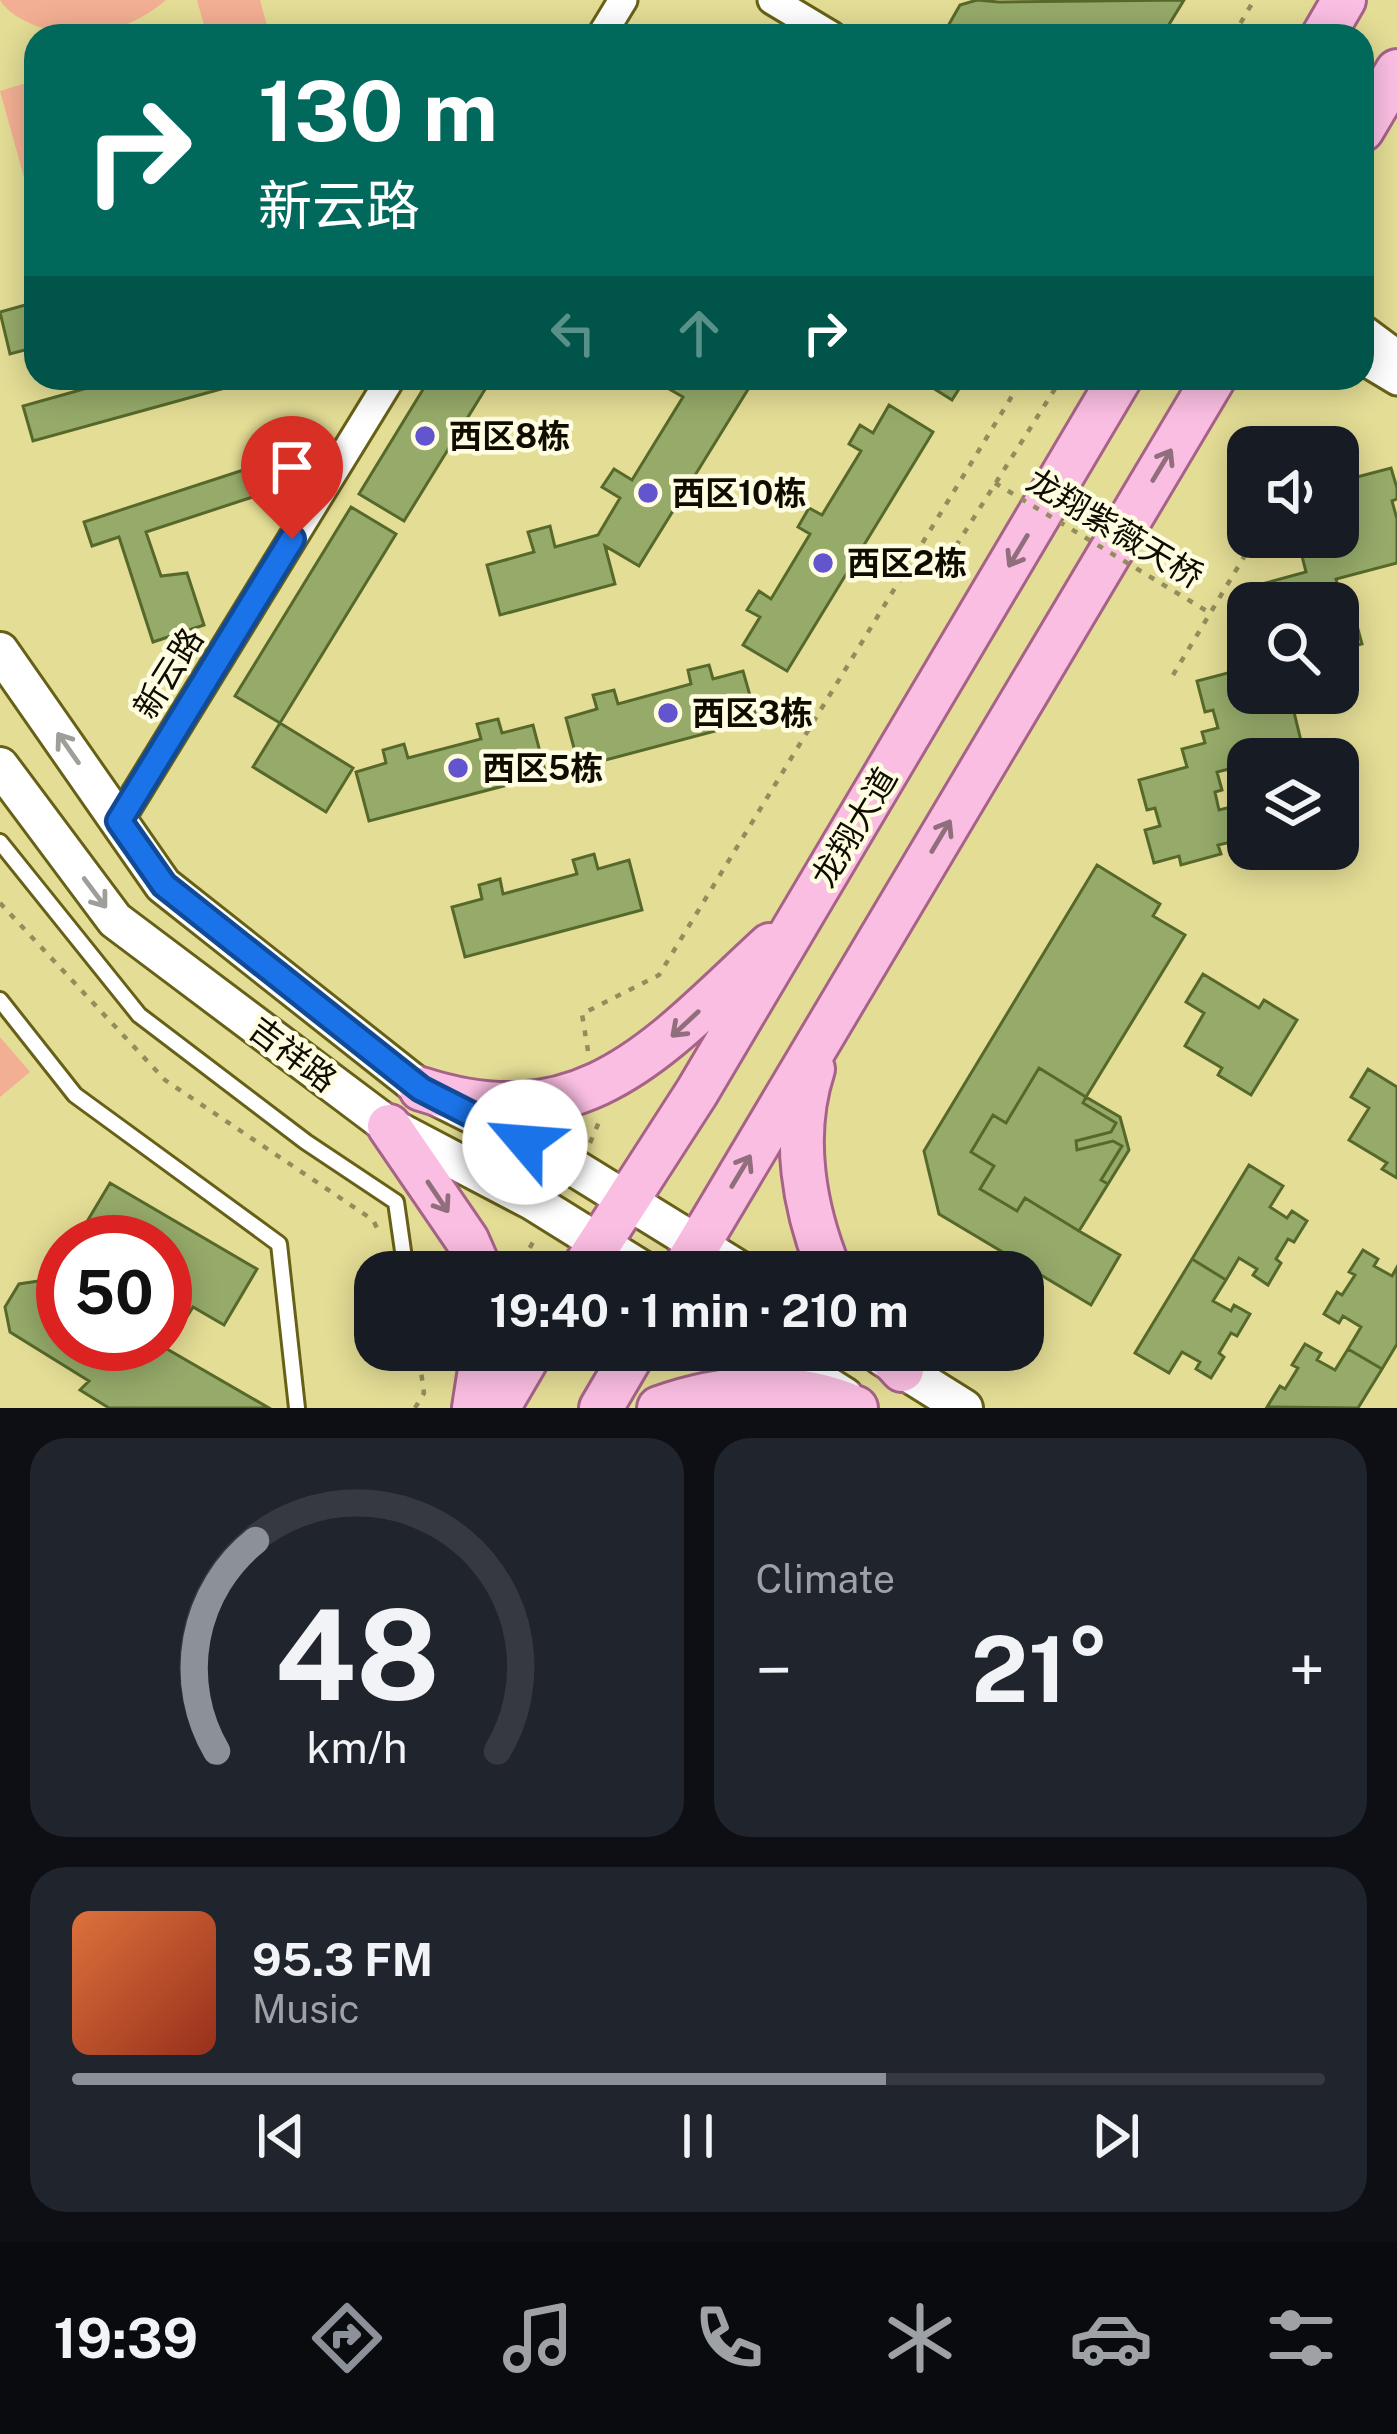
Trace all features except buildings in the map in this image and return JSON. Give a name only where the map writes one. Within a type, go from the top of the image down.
[{"type":"main road","points":[[1374,110],[1397,71]]},
{"type":"main road","name":"龙翔大道","points":[[595,1251],[698,1092],[1113,390]]},
{"type":"main road","points":[[694,1251],[1207,390]]},
{"type":"main road","name":"吉祥路","points":[[0,651],[164,885],[421,1089],[575,1168],[627,1201],[682,1251]]},
{"type":"main road","name":"吉祥路","points":[[0,766],[115,920],[389,1126],[550,1212],[584,1251]]},
{"type":"main road","points":[[421,1089],[508,1106],[595,1088],[650,1056],[802,916]]},
{"type":"main road","points":[[822,1251],[804,1185],[802,1132],[810,1079],[826,1029]]},
{"type":"main road","points":[[389,1126],[476,1251]]},
{"type":"main road","points":[[474,1408],[480,1371]]},
{"type":"main road","points":[[497,1408],[519,1371]]},
{"type":"main road","points":[[601,1408],[623,1371]]},
{"type":"main road","points":[[803,1371],[860,1408]]},
{"type":"main road","points":[[908,1371],[964,1408]]},
{"type":"main road","points":[[659,1408],[706,1393],[752,1388],[798,1391],[860,1408]]},
{"type":"street","points":[[772,0],[812,24]]},
{"type":"street","name":"新云路","points":[[119,821],[384,390]]},
{"type":"lane","points":[[0,842],[139,1015],[306,1142],[396,1202],[403,1251]]},
{"type":"lane","points":[[0,1000],[75,1095],[279,1244],[297,1408]]},
{"type":"path","points":[[575,1168],[600,1127],[582,1014],[659,975],[1016,390]]},
{"type":"path","points":[[956,546],[1054,390]]},
{"type":"path","name":"龙翔紫薇天桥","points":[[995,483],[1210,613]]},
{"type":"path","points":[[1173,675],[1243,558]]},
{"type":"path","points":[[0,903],[165,1080],[373,1220],[382,1238]]},
{"type":"path","points":[[527,1251],[550,1212]]},
{"type":"path","points":[[415,1408],[424,1393],[421,1371]]},
{"type":"shaded area","points":[[0,0],[166,0],[127,24],[32,24],[11,13]]},
{"type":"shaded area","points":[[197,0],[260,0],[267,24],[204,24]]},
{"type":"shaded area","points":[[24,84],[24,177],[0,91]]},
{"type":"shaded area","points":[[0,1037],[30,1072],[0,1097]]},
{"type":"place","name":"西区8栋","points":[[425,436]]},
{"type":"place","name":"西区10栋","points":[[648,493]]},
{"type":"place","name":"西区2栋","points":[[823,563]]},
{"type":"place","name":"西区3栋","points":[[668,713]]},
{"type":"place","name":"西区5栋","points":[[458,768]]},
{"type":"route","points":[[292,539],[119,821],[164,885],[421,1089],[525,1142]]}]
